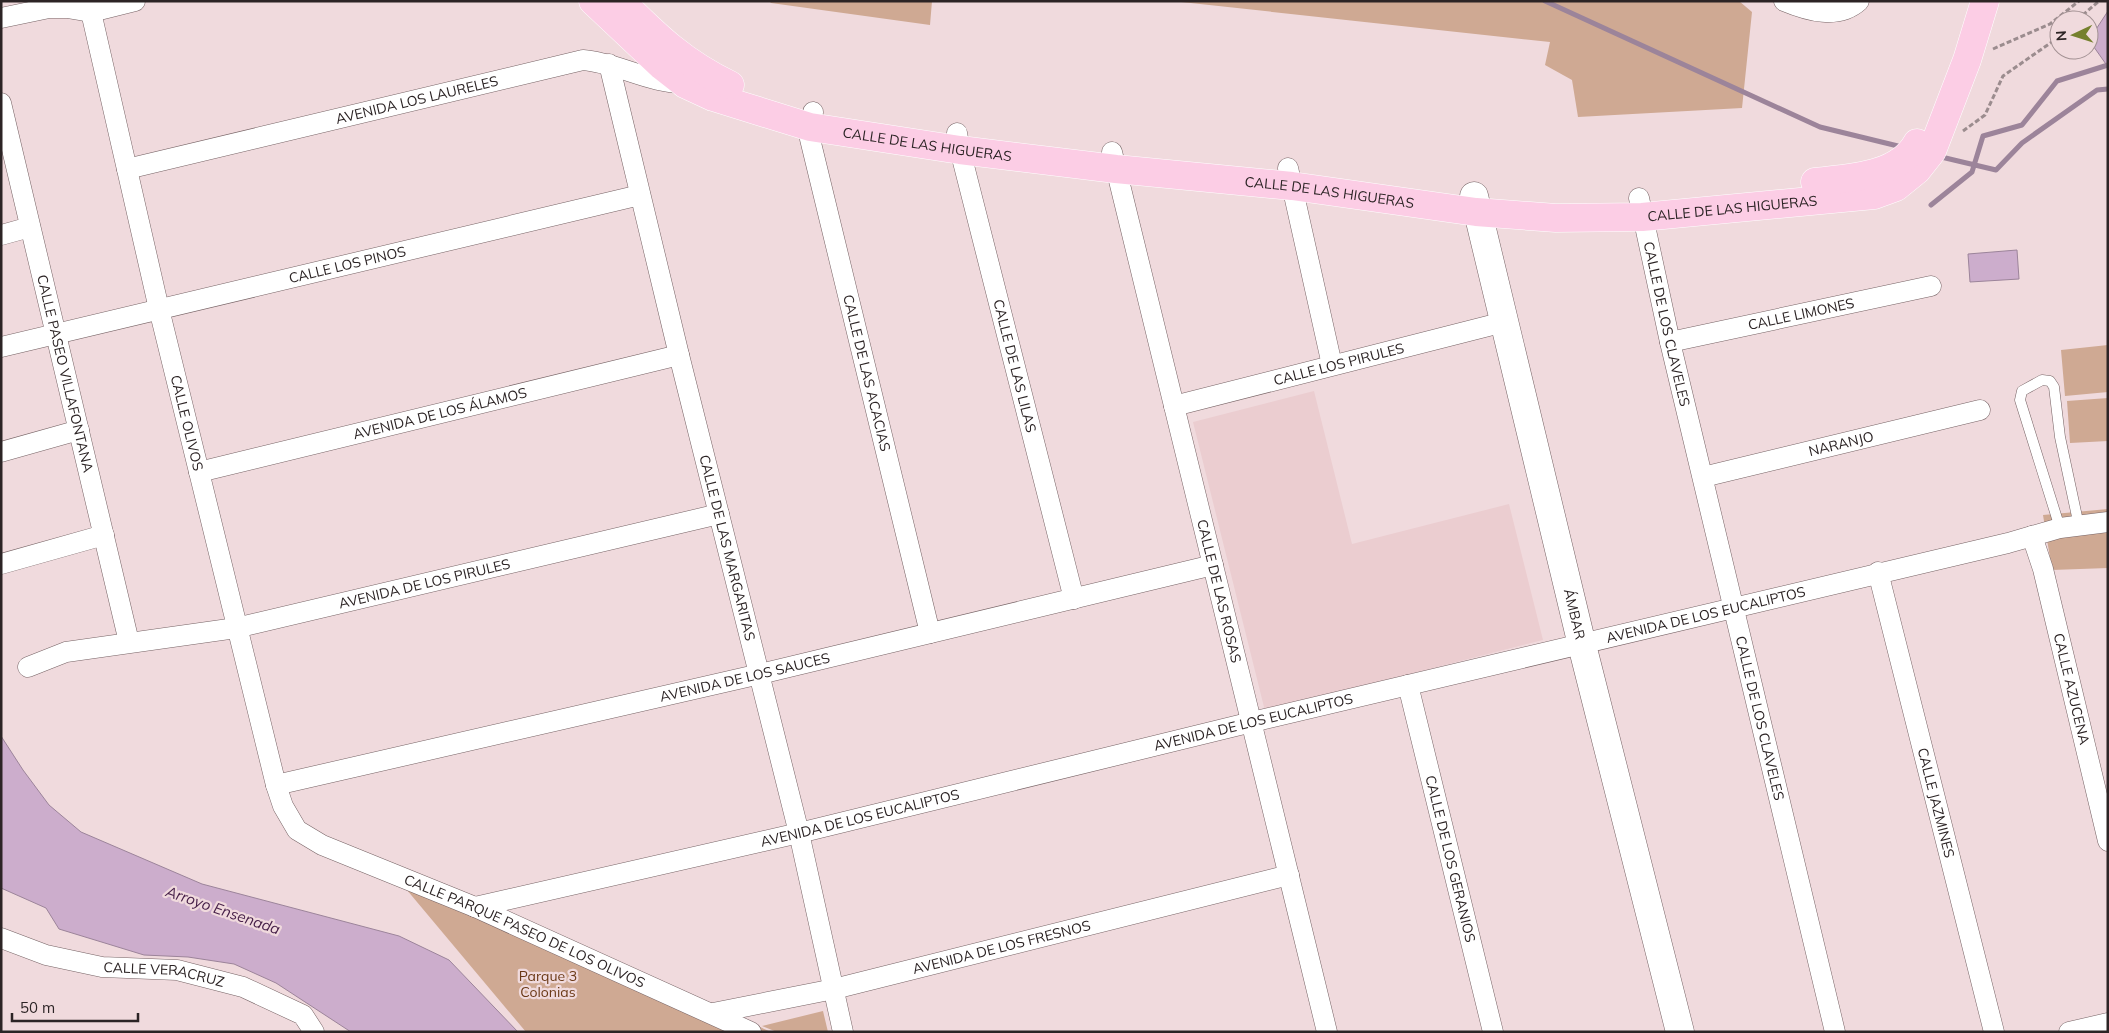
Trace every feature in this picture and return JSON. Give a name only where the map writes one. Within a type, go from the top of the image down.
[{"type":"main road","name":"CALLE DE LAS HIGUERAS","points":[[593,1],[662,66],[694,78],[773,102],[811,120],[958,142],[1114,160],[1290,177],[1475,204],[1528,201],[1640,208],[1874,195],[1896,186],[1917,170],[1932,151],[1967,60],[1985,1]]},
{"type":"main road","name":"CALLE DE LAS HIGUERAS","points":[[621,1],[662,42],[694,78]]},
{"type":"main road","name":"CALLE DE LAS HIGUERAS","points":[[1640,208],[1849,178],[1896,165],[1912,152],[1922,134],[1966,1]]},
{"type":"main road","name":"ÁMBAR","points":[[1475,204],[1582,645],[1680,1032]]},
{"type":"street","points":[[1,18],[49,8],[67,8],[91,12],[135,1]]},
{"type":"street","points":[[1784,1],[1800,8],[1826,12],[1849,10],[1859,1]]},
{"type":"street","name":"CALLE OLIVOS","points":[[91,12],[236,628],[276,785],[283,806],[297,830]]},
{"type":"street","name":"AVENIDA LOS LAURELES","points":[[127,169],[569,62],[583,60],[610,64],[658,81],[694,78]]},
{"type":"street","name":"CALLE DE LAS MARGARITAS","points":[[610,64],[679,355],[760,674],[843,1032]]},
{"type":"street","name":"CALLE PASEO VILLAFONTANA","points":[[1,103],[4,127],[30,227],[129,642]]},
{"type":"street","name":"CALLE DE LAS ACACIAS","points":[[811,120],[810,139],[930,633]]},
{"type":"street","name":"CALLE DE LAS LILAS","points":[[958,142],[1074,599]]},
{"type":"street","name":"CALLE DE LAS ROSAS","points":[[1114,160],[1327,1032]]},
{"type":"street","points":[[1290,177],[1332,365]]},
{"type":"street","name":"CALLE LOS PINOS","points":[[1,347],[640,195]]},
{"type":"street","name":"CALLE DE LOS CLAVELES","points":[[1640,208],[1670,342],[1835,1032]]},
{"type":"street","points":[[1,235],[30,227]]},
{"type":"street","name":"CALLE LIMONES","points":[[1670,342],[1931,286]]},
{"type":"street","name":"CALLE LOS PIRULES","points":[[1174,406],[1504,322]]},
{"type":"street","name":"AVENIDA DE LOS ÁLAMOS","points":[[199,472],[679,355]]},
{"type":"street","name":"NARANJO","points":[[1702,477],[1980,410]]},
{"type":"street","points":[[1,452],[79,430]]},
{"type":"street","name":"AVENIDA DE LOS PIRULES","points":[[28,666],[66,652],[236,628],[719,514]]},
{"type":"street","name":"AVENIDA DE LOS EUCALIPTOS","points":[[475,907],[798,833],[1878,572],[2070,527],[2108,522]]},
{"type":"street","points":[[1,564],[104,535]]},
{"type":"street","name":"CALLE AZUCENA","points":[[2032,536],[2043,569],[2108,841]]},
{"type":"street","name":"AVENIDA DE LOS SAUCES","points":[[276,785],[760,674],[1213,565]]},
{"type":"street","name":"CALLE JAZMINES","points":[[1878,572],[1994,1032]]},
{"type":"street","name":"CALLE DE LOS GERANIOS","points":[[1408,685],[1493,1032]]},
{"type":"street","name":"CALLE PARQUE PASEO DE LOS OLIVOS","points":[[297,830],[322,844],[475,907],[751,1032]]},
{"type":"street","name":"AVENIDA DE LOS FRESNOS","points":[[712,1013],[834,989],[1289,875]]},
{"type":"street","name":"CALLE VERACRUZ","points":[[1,938],[46,955],[102,967],[177,970],[243,987],[303,1015],[314,1032]]},
{"type":"street","points":[[2069,1032],[2108,1023]]},
{"type":"lane","points":[[2042,380],[2050,381],[2054,387],[2070,527],[2020,400],[2022,391],[2042,380]]},
{"type":"path","points":[[1967,60],[2050,24],[2079,1]]},
{"type":"path","points":[[2089,10],[2099,1]]},
{"type":"path","points":[[1985,115],[2003,76],[2049,44]]},
{"type":"shaded area","points":[[1314,391],[1352,544],[1509,504],[1543,640],[1265,711],[1193,422]]},
{"type":"green space","points":[[769,1],[932,1],[930,25],[771,3]]},
{"type":"green space","points":[[1172,1],[1739,1],[1752,12],[1742,108],[1578,117],[1572,80],[1545,65],[1550,42]]},
{"type":"green space","points":[[2108,345],[2108,392],[2065,396],[2061,350]]},
{"type":"green space","points":[[2108,398],[2108,441],[2070,443],[2067,401]]},
{"type":"green space","points":[[2108,509],[2108,568],[2052,570],[2043,515]]},
{"type":"green space","name":"Parque 3 Colonias","points":[[386,865],[480,900],[771,1032],[526,1032]]},
{"type":"green space","points":[[823,1011],[828,1032],[777,1032],[762,1026]]},
{"type":"water","points":[[2108,11],[2108,67],[2099,54],[2099,25]]},
{"type":"water","points":[[2017,250],[2019,279],[1970,282],[1968,254]]},
{"type":"water","name":"Arroyo Ensenada","points":[[1,736],[49,805],[81,832],[202,884],[399,936],[449,960],[518,1032],[351,1032],[276,983],[234,964],[188,957],[144,955],[59,929],[46,908],[1,888]]},
{"type":"waterway","points":[[1545,1],[1820,127],[1902,147]]},
{"type":"waterway","points":[[1931,205],[1972,172],[1983,136],[2022,125],[2057,81],[2108,65]]},
{"type":"waterway","points":[[1937,156],[1996,170],[2022,143],[2097,90],[2108,89]]}]
